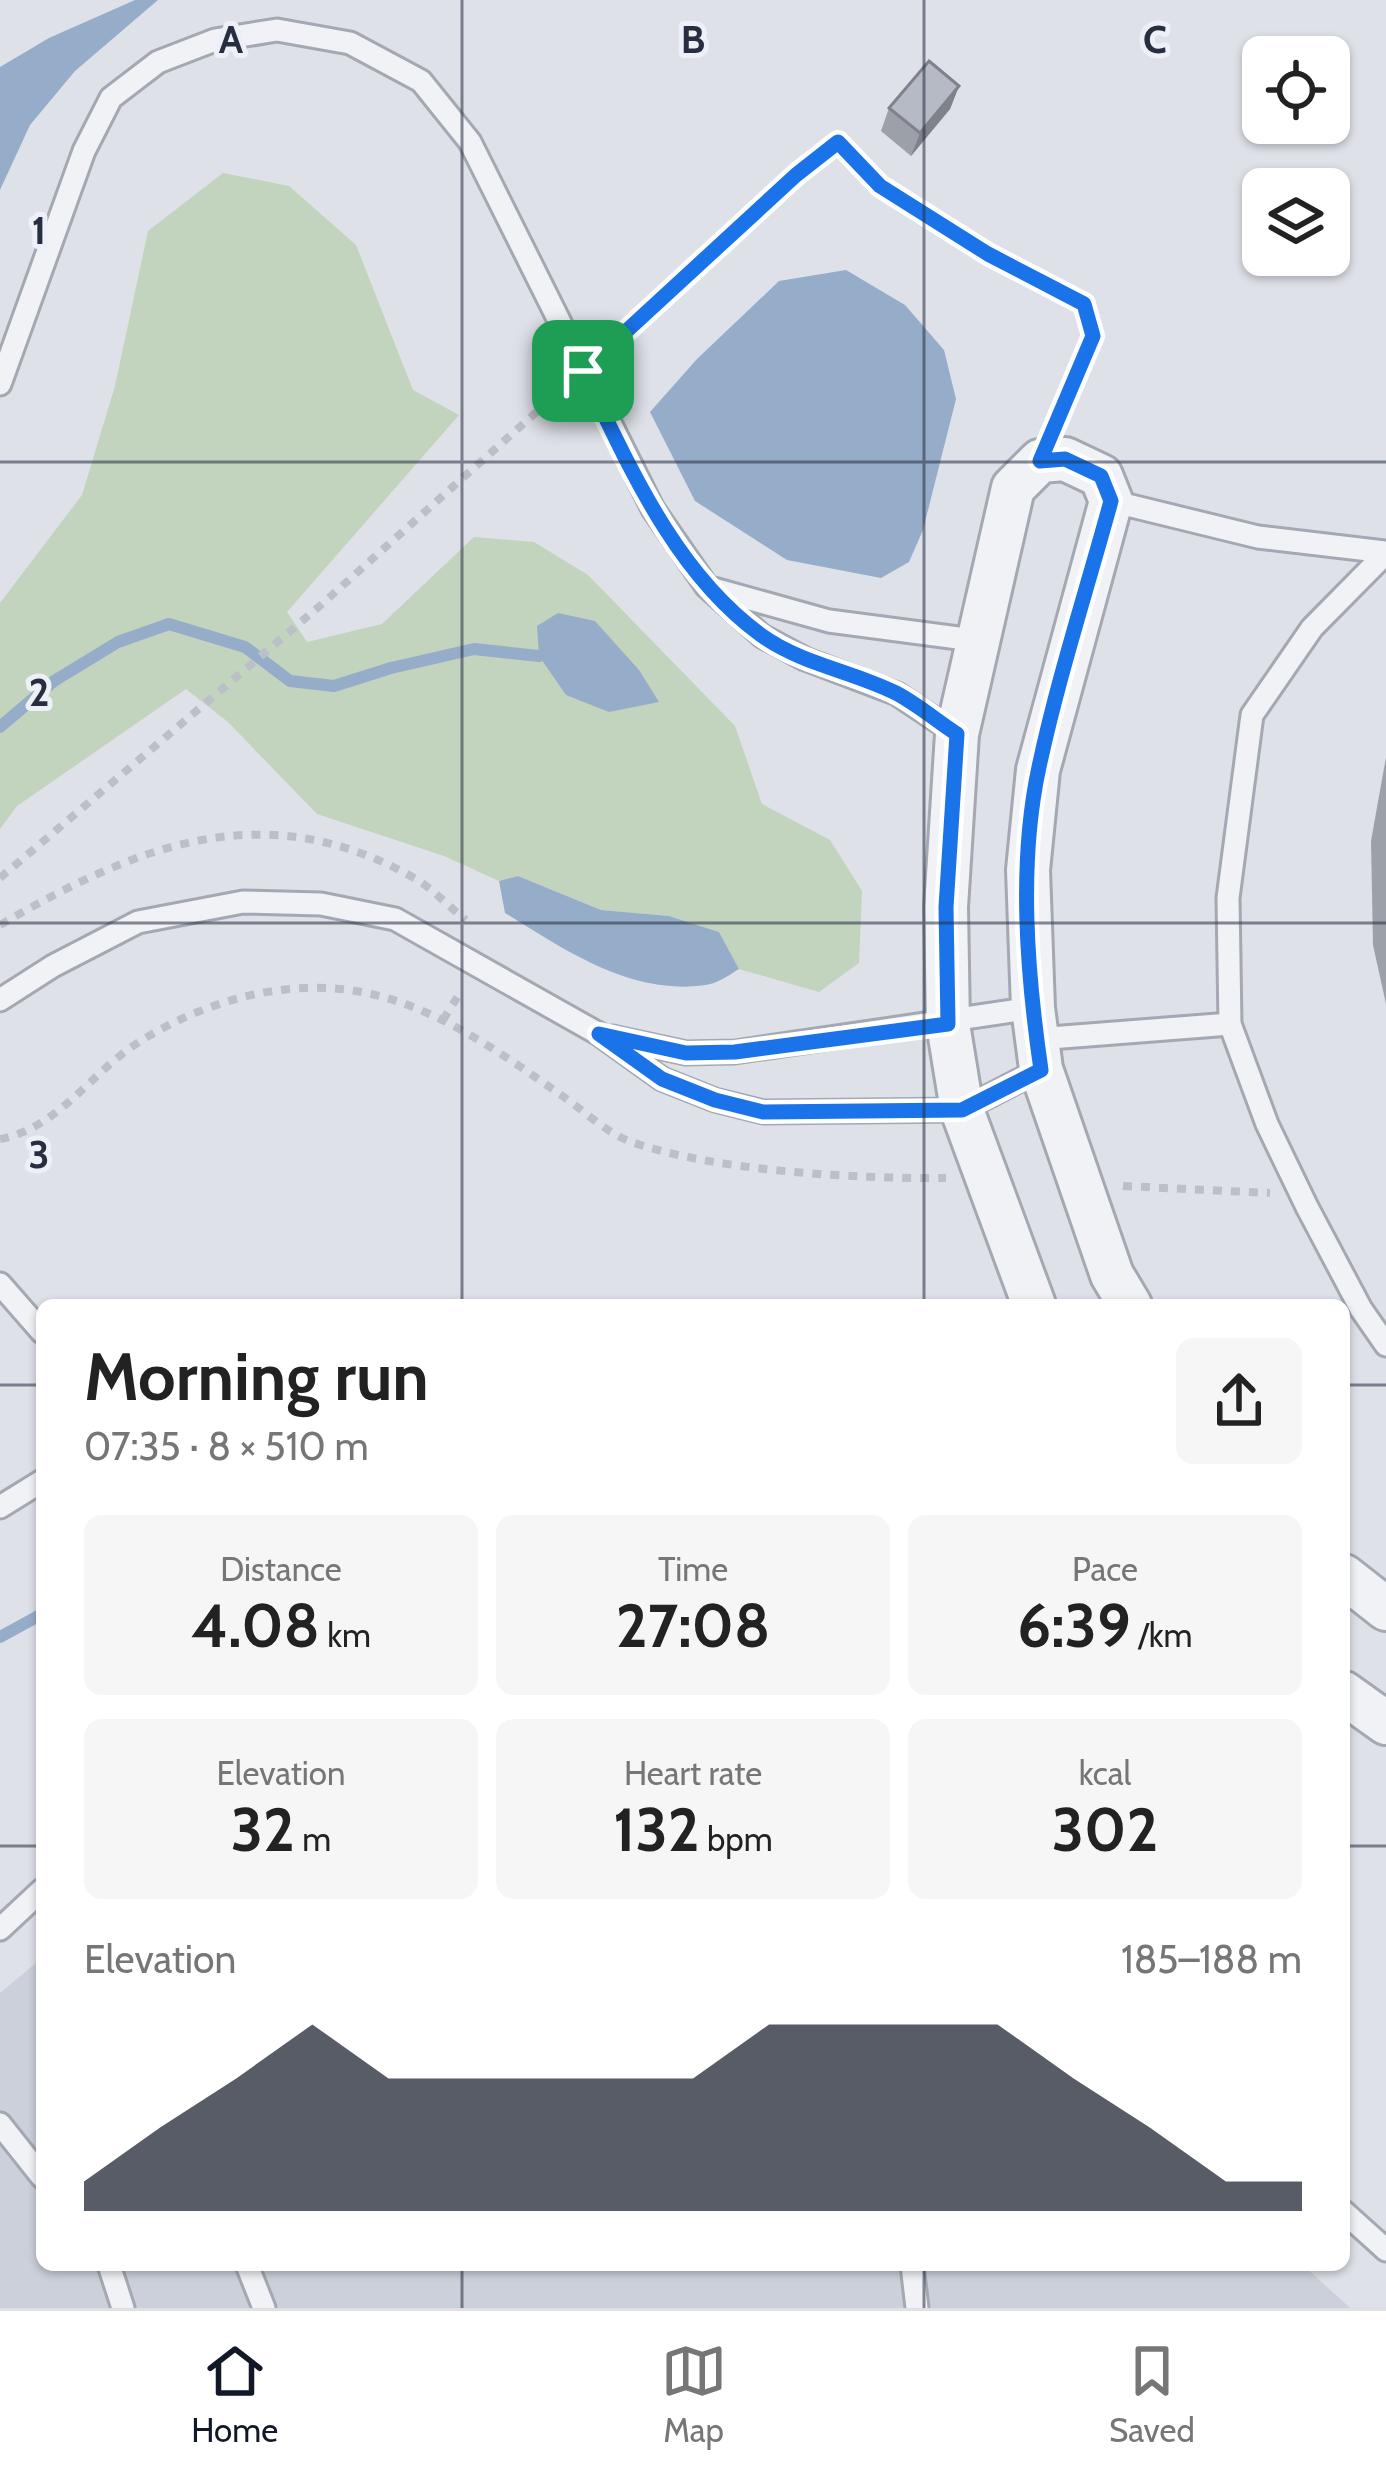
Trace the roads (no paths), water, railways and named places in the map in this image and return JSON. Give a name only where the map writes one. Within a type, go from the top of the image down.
[{"type":"street","points":[[1032,1299],[962,1110],[948,1024],[946,907],[957,734],[1013,488],[1040,461],[1065,459],[1101,476],[1111,501],[1038,770],[1028,870],[1037,1039],[1078,1184],[1112,1275],[1126,1299]]},
{"type":"street","points":[[1350,1581],[1386,1609]]},
{"type":"street","points":[[1350,1697],[1386,1724]]},
{"type":"lane","points":[[0,384],[10,331],[84,151],[111,98],[158,62],[215,40],[277,30],[350,43],[421,81],[470,142],[653,509],[707,587],[762,635],[805,658],[897,694],[957,734]]},
{"type":"lane","points":[[1111,501],[1258,537],[1386,552]]},
{"type":"lane","points":[[1386,552],[1312,628],[1252,715],[1228,898],[1230,1024],[1267,1124],[1301,1194],[1361,1309],[1386,1345]]},
{"type":"lane","points":[[707,587],[829,621],[981,640]]},
{"type":"lane","points":[[0,1000],[138,922],[243,902],[321,904],[395,919],[599,1034],[662,1079],[763,1112],[962,1110],[1037,1039]]},
{"type":"lane","points":[[599,1034],[686,1053],[735,1052],[948,1024],[1037,1039],[1230,1024]]},
{"type":"lane","points":[[0,1284],[36,1325]]},
{"type":"lane","points":[[3,1500],[36,1484]]},
{"type":"lane","points":[[0,1929],[36,1896]]},
{"type":"lane","points":[[0,2124],[36,2169]]},
{"type":"lane","points":[[1350,2217],[1386,2249]]},
{"type":"lane","points":[[111,2271],[123,2308]]},
{"type":"lane","points":[[250,2271],[265,2308]]},
{"type":"lane","points":[[913,2271],[917,2308]]},
{"type":"water","points":[[135,0],[158,0],[75,71],[30,125],[0,190],[0,67],[49,38]]},
{"type":"water","points":[[846,270],[905,305],[944,350],[956,399],[923,530],[909,562],[881,578],[787,560],[695,501],[650,412],[697,359],[779,281]]},
{"type":"water","points":[[558,613],[595,621],[639,670],[659,702],[609,712],[566,695],[539,656],[537,626]]},
{"type":"water","points":[[518,876],[601,910],[669,916],[719,932],[739,969],[709,984],[678,987],[651,984],[600,967],[505,913],[499,881]]},
{"type":"waterway","points":[[0,727],[54,681],[118,642],[169,624],[245,647],[290,681],[334,686],[474,649],[539,656]]},
{"type":"waterway","points":[[0,1637],[36,1617]]}]
